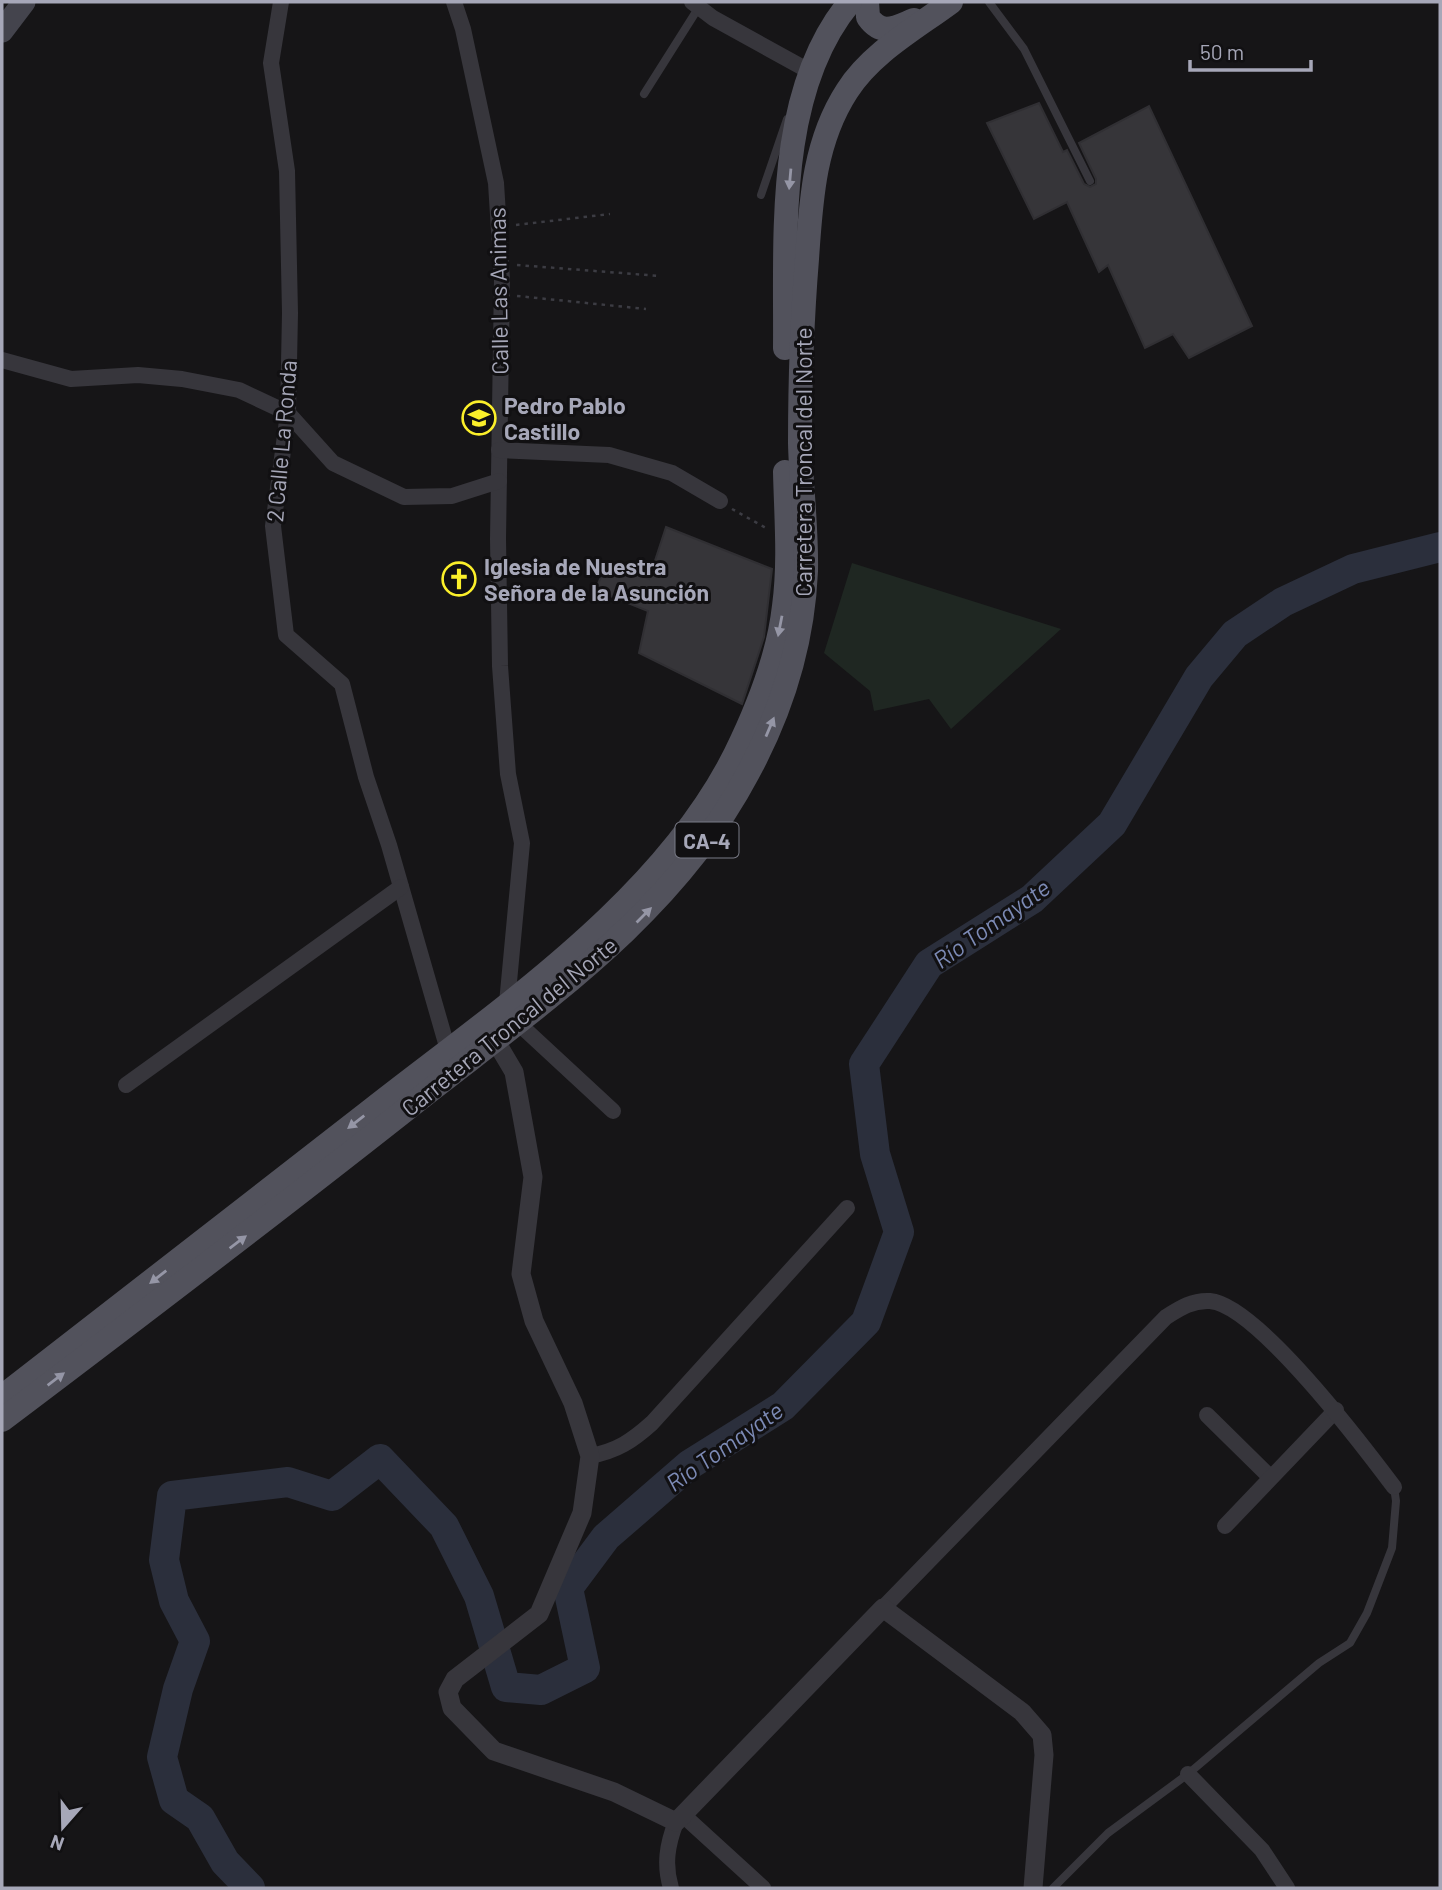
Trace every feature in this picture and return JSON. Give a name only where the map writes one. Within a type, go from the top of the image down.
[{"type":"main road","points":[[2,31],[24,2]]},
{"type":"main road","name":"Carretera Troncal del Norte","points":[[2,1420],[242,1238],[495,1040],[512,1013],[635,893],[678,841],[724,776],[742,741],[776,648],[785,606],[786,257],[792,160],[806,82],[826,35],[850,2]]},
{"type":"main road","points":[[867,2],[866,10],[871,22],[888,31],[945,6]]},
{"type":"main road","name":"Carretera Troncal del Norte","points":[[2,1397],[448,1050],[576,978],[647,912],[679,875],[734,799],[772,723],[790,673],[803,611],[806,549],[800,440],[802,317],[817,162],[827,128],[853,82],[882,53],[945,6]]},
{"type":"street","name":"2 Calle La Ronda","points":[[281,2],[271,63],[287,171],[290,313],[288,412],[273,526],[286,635],[342,684],[366,777],[448,1050]]},
{"type":"street","name":"Calle Las Animas","points":[[454,2],[463,29],[496,183],[499,227],[502,295],[499,450],[500,666],[508,774],[522,843],[512,1013]]},
{"type":"street","points":[[698,4],[713,19],[806,82]]},
{"type":"street","points":[[2,360],[71,379],[138,375],[183,379],[239,390],[288,412],[333,463],[404,497],[452,496],[499,481]]},
{"type":"street","points":[[499,450],[609,454],[672,473],[720,501]]},
{"type":"street","points":[[126,1086],[401,887]]},
{"type":"street","points":[[512,1013],[614,1111]]},
{"type":"street","points":[[495,1040],[514,1072],[533,1177],[521,1274],[534,1321],[573,1403],[590,1456],[582,1513],[539,1614],[461,1673],[451,1685],[448,1700],[468,1727],[494,1751],[614,1792],[679,1819],[762,1888]]},
{"type":"street","points":[[590,1456],[614,1451],[632,1442],[652,1423],[847,1208]]},
{"type":"street","points":[[671,1888],[665,1870],[669,1841],[679,1819],[1166,1317],[1187,1303],[1212,1301],[1240,1312],[1336,1410],[1394,1487]]},
{"type":"street","points":[[1225,1526],[1336,1410]]},
{"type":"street","points":[[1207,1415],[1270,1477]]},
{"type":"street","points":[[883,1608],[1022,1712],[1042,1735],[1044,1755],[1033,1888]]},
{"type":"street","points":[[1188,1774],[1262,1850],[1287,1888]]},
{"type":"lane","points":[[989,2],[1036,70],[1090,181]]},
{"type":"lane","points":[[644,94],[698,4]]},
{"type":"lane","points":[[761,195],[779,139],[806,82]]},
{"type":"lane","points":[[1053,1888],[1108,1833],[1188,1774],[1320,1663],[1350,1643],[1367,1613],[1392,1548],[1396,1501],[1394,1487]]},
{"type":"path","points":[[499,227],[610,214]]},
{"type":"path","points":[[501,264],[660,276]]},
{"type":"path","points":[[502,295],[646,309]]},
{"type":"path","points":[[720,501],[787,541]]},
{"type":"shaded area","points":[[852,563],[1061,629],[951,729],[929,699],[874,711],[870,691],[824,653]]},
{"type":"building","points":[[1039,103],[1063,152],[1067,150],[1084,184],[1090,187],[1096,184],[1096,179],[1079,143],[1149,106],[1252,326],[1189,358],[1173,334],[1145,348],[1108,265],[1099,272],[1067,202],[1034,219],[987,123]]},
{"type":"building","points":[[666,527],[772,569],[764,637],[742,704],[639,653],[648,611],[595,590],[608,562],[649,579]]},
{"type":"waterway","name":"Río Tomayate","points":[[250,1888],[225,1862],[200,1818],[174,1800],[162,1757],[178,1689],[195,1641],[174,1601],[164,1560],[172,1496],[288,1482],[332,1496],[380,1459],[444,1526],[479,1596],[506,1687],[541,1690],[585,1668],[568,1588],[606,1537],[689,1465],[783,1406],[866,1322],[899,1232],[875,1154],[864,1064],[929,964],[1032,899],[1112,824],[1199,677],[1235,634],[1283,602],[1353,569],[1440,547]]},
{"type":"place","name":"Pedro Pablo Castillo","points":[[479,418]]},
{"type":"place","name":"Iglesia de Nuestra Señora de la Asunción","points":[[459,579]]}]
